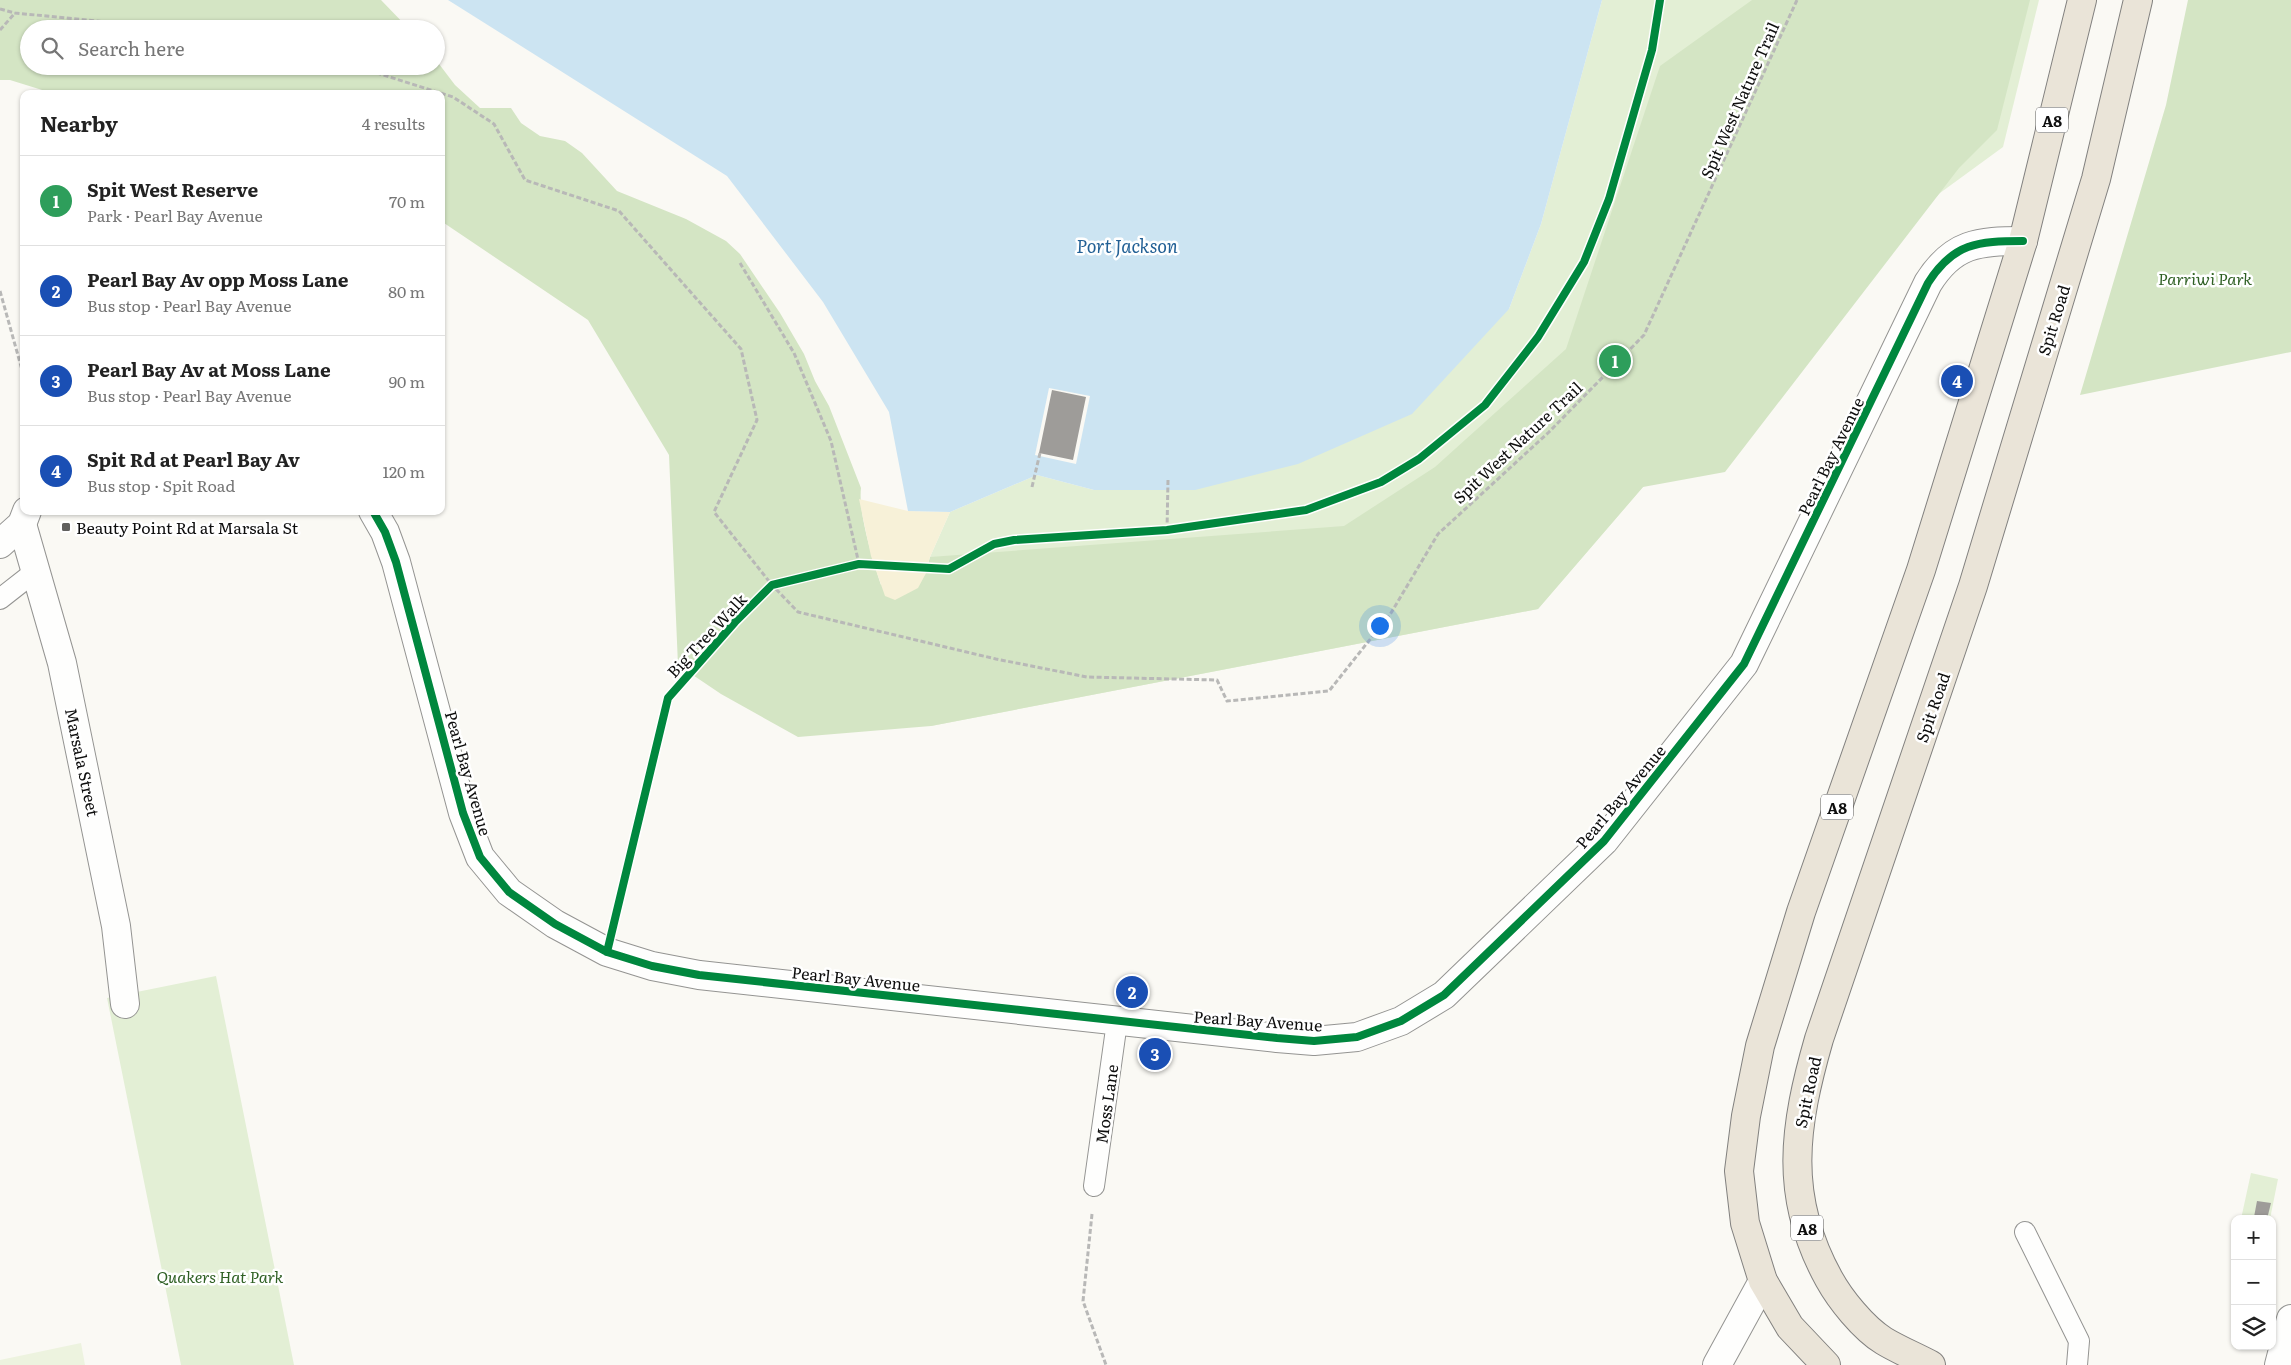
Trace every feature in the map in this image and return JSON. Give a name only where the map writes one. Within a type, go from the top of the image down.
[{"type":"highway","name":"A8","points":[[1826,1365],[1790,1327],[1762,1281],[1745,1223],[1739,1171],[1746,1116],[1760,1046],[1801,912],[1921,570],[2023,240],[2082,0]]},
{"type":"highway","name":"Spit Road","points":[[1931,1365],[1882,1340],[1840,1300],[1814,1253],[1798,1196],[1797,1142],[1807,1082],[1819,1039],[1973,586],[2093,189],[2138,0]]},
{"type":"street","name":"Pearl Bay Avenue","points":[[375,515],[396,562],[463,813],[480,857],[510,892],[555,924],[607,952],[652,966],[699,975],[1117,1022],[1314,1041],[1357,1036],[1401,1021],[1444,995],[1604,841],[1744,664],[1928,283],[1937,269],[1948,257],[1972,245],[1996,241],[2023,240]]},
{"type":"street","points":[[0,544],[24,517]]},
{"type":"street","name":"Marsala Street","points":[[24,517],[62,663],[116,926],[126,1004]]},
{"type":"street","points":[[1717,1365],[1762,1281]]},
{"type":"street","points":[[2279,1365],[2291,1319]]},
{"type":"lane","points":[[0,599],[37,570]]},
{"type":"lane","name":"Moss Lane","points":[[1094,1186],[1117,1022]]},
{"type":"lane","points":[[2025,1232],[2078,1341],[2077,1365]]},
{"type":"path","points":[[0,9],[15,13],[87,20]]},
{"type":"path","points":[[0,30],[15,13]]},
{"type":"path","points":[[383,75],[431,90]]},
{"type":"path","points":[[445,94],[453,97],[494,124],[525,180],[619,211],[741,349],[757,420],[714,512],[772,585],[782,583]]},
{"type":"path","points":[[740,263],[794,353],[831,441],[859,564]]},
{"type":"path","points":[[0,291],[20,363]]},
{"type":"path","points":[[1032,487],[1039,455]]},
{"type":"path","points":[[1167,530],[1168,480]]},
{"type":"path","points":[[1158,531],[1176,529]]},
{"type":"path","points":[[849,566],[868,564]]},
{"type":"path","points":[[1094,1186],[1083,1301],[1106,1365]]},
{"type":"green space","points":[[0,0],[381,0],[400,20],[20,20],[20,75],[445,75],[445,72],[455,85],[480,108],[511,108],[521,123],[540,136],[565,141],[582,153],[617,191],[686,219],[726,241],[740,254],[780,313],[804,354],[815,381],[829,406],[861,488],[864,523],[881,585],[925,575],[930,557],[1344,526],[1435,467],[1566,349],[1660,66],[1752,0],[2030,0],[1997,130],[1959,168],[1725,472],[1643,487],[1538,609],[931,726],[798,737],[721,694],[678,665],[669,455],[588,320],[445,224],[445,90],[42,90],[10,80],[0,80]]},
{"type":"green space","points":[[1602,0],[2039,0],[2003,147],[1940,193],[1643,487],[1538,609],[931,726],[930,557],[950,512],[1037,475],[1094,490],[1509,309],[1541,224]]},
{"type":"green space","name":"Parriwi Park","points":[[2188,0],[2291,0],[2291,352],[2080,395],[2166,105]]},
{"type":"green space","name":"Quakers Hat Park","points":[[216,976],[294,1365],[181,1365],[107,998]]},
{"type":"green space","points":[[2251,1173],[2278,1179],[2271,1215],[2242,1215]]},
{"type":"green space","points":[[81,1343],[85,1365],[0,1365],[0,1360]]},
{"type":"sand","points":[[859,499],[908,511],[950,512],[918,588],[895,600],[885,596],[871,556]]},
{"type":"water","name":"Port Jackson","points":[[448,0],[1602,0],[1541,224],[1509,309],[1412,414],[1298,464],[1195,490],[1094,490],[1037,475],[950,512],[908,511],[889,412],[823,302],[727,176]]},
{"type":"pier","points":[[1049,388],[1090,396],[1076,464],[1035,455]]},
{"type":"building","points":[[1052,390],[1086,397],[1073,460],[1039,453]]},
{"type":"building","points":[[2257,1201],[2271,1203],[2268,1215],[2254,1215]]},
{"type":"cycle path","name":"Big Tree Walk","points":[[607,952],[668,698],[735,622],[772,585],[859,564],[949,569],[994,544],[1014,540],[1167,530],[1306,510],[1381,482],[1419,459],[1485,405],[1538,337],[1584,262],[1609,199],[1652,50],[1660,0]]},
{"type":"cycle path","points":[[375,515],[385,532],[396,562],[463,813],[480,857],[509,892],[555,924],[607,952],[652,966],[699,975],[1277,1038],[1314,1041],[1357,1037],[1401,1021],[1444,995],[1604,841],[1744,664],[1928,283],[1937,270],[1957,252],[1968,247],[1993,242],[2023,241]]},
{"type":"place","name":"Spit West Reserve","points":[[1615,361]]},
{"type":"place","name":"Spit Rd at Pearl Bay Av","points":[[1957,381]]},
{"type":"place","name":"Beauty Point Rd at Marsala St","points":[[66,527]]},
{"type":"place","name":"Pearl Bay Av opp Moss Lane","points":[[1132,992]]},
{"type":"place","name":"Pearl Bay Av at Moss Lane","points":[[1155,1054]]}]
